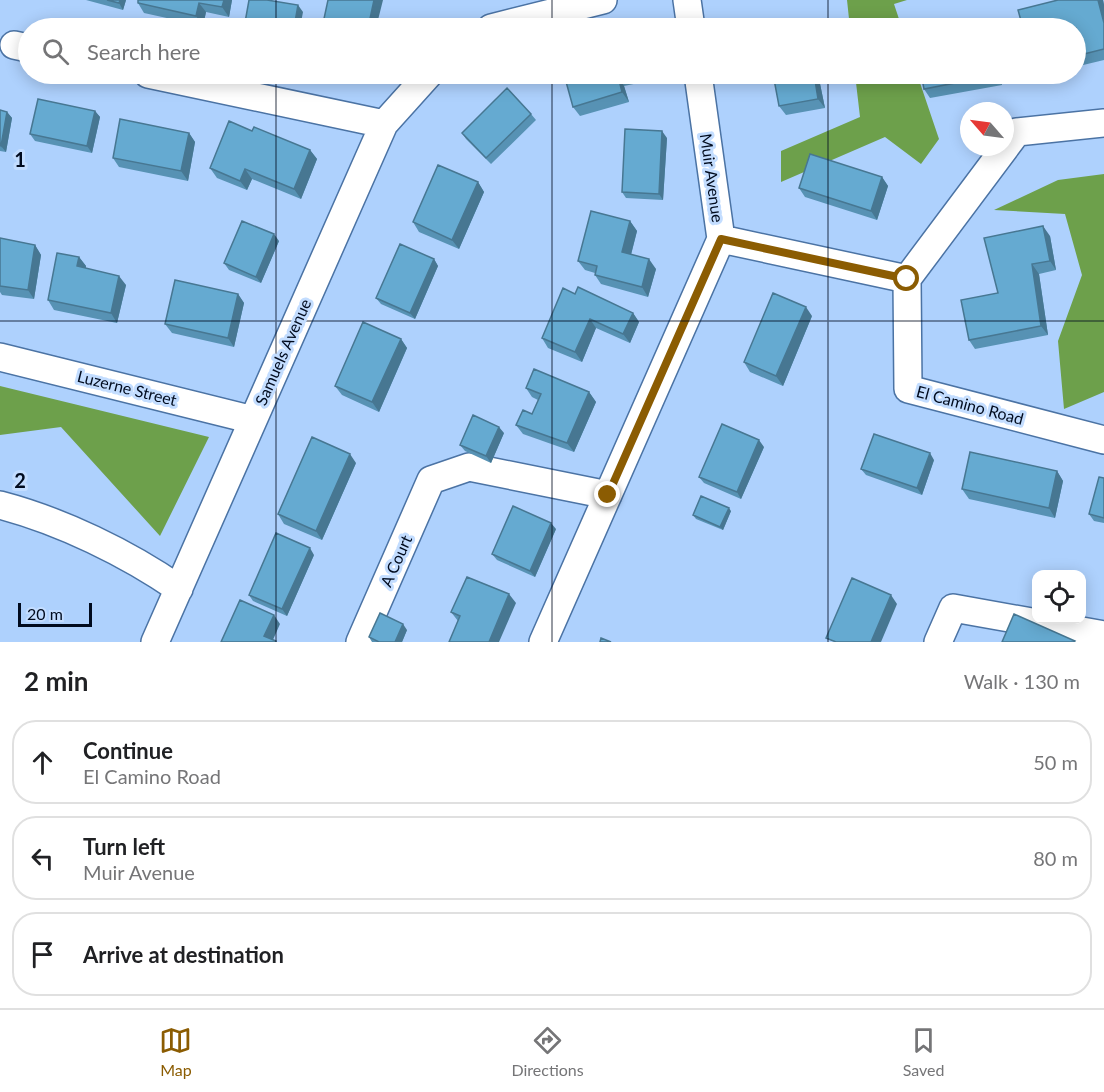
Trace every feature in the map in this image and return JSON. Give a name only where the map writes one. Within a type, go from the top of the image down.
[{"type":"street","points":[[530,18],[603,0]]},
{"type":"street","points":[[687,0],[690,18]]},
{"type":"street","points":[[195,84],[384,124]]},
{"type":"street","name":"Samuels Avenue","points":[[155,642],[384,124],[420,84]]},
{"type":"street","name":"Muir Avenue","points":[[543,642],[721,239],[699,84]]},
{"type":"street","points":[[721,239],[907,279],[1017,132],[1104,123]]},
{"type":"street","name":"El Camino Road","points":[[907,279],[908,389],[1104,440]]},
{"type":"street","name":"Luzerne Street","points":[[0,357],[253,420]]},
{"type":"street","name":"A Court","points":[[360,642],[431,480],[469,467],[608,495]]},
{"type":"street","points":[[0,505],[25,511],[141,562],[179,589]]},
{"type":"street","points":[[938,642],[953,608],[1104,635]]},
{"type":"green space","points":[[847,0],[907,0],[894,4],[899,18],[849,18]]},
{"type":"green space","points":[[856,84],[920,84],[939,139],[921,164],[885,137],[781,182],[781,151],[860,117]]},
{"type":"green space","points":[[1104,174],[1104,392],[1064,409],[1058,341],[1082,275],[1065,214],[994,210],[1058,180]]},
{"type":"green space","points":[[0,386],[209,437],[160,536],[61,427],[0,435]]},
{"type":"building","points":[[138,0],[224,0],[222,7],[199,3],[196,16],[138,3]]},
{"type":"building","points":[[249,0],[267,0],[298,5],[296,18],[246,18]]},
{"type":"building","points":[[328,0],[374,0],[370,18],[324,18]]},
{"type":"building","points":[[1058,0],[1098,0],[1104,23],[1104,49],[1086,54],[1086,18],[1020,18],[1018,10]]},
{"type":"building","points":[[567,84],[620,84],[622,92],[573,107]]},
{"type":"building","points":[[775,84],[816,84],[818,99],[779,106]]},
{"type":"building","points":[[923,84],[950,84],[924,89]]},
{"type":"building","points":[[507,88],[531,114],[486,158],[462,133]]},
{"type":"building","points":[[38,99],[95,111],[87,146],[30,134]]},
{"type":"building","points":[[0,110],[7,112],[1,146],[0,145]]},
{"type":"building","points":[[120,119],[189,133],[181,171],[113,158]]},
{"type":"building","points":[[229,121],[252,131],[254,127],[310,150],[294,189],[245,169],[240,181],[210,168]]},
{"type":"building","points":[[625,129],[662,131],[659,194],[622,192]]},
{"type":"building","points":[[810,154],[882,177],[871,211],[799,188]]},
{"type":"building","points":[[438,165],[478,182],[452,240],[413,222]]},
{"type":"building","points":[[591,211],[630,221],[622,252],[649,259],[642,287],[595,275],[597,266],[578,261]]},
{"type":"building","points":[[242,221],[274,234],[256,277],[224,263]]},
{"type":"building","points":[[1043,226],[1050,261],[1032,264],[1041,326],[969,340],[961,300],[998,293],[984,238]]},
{"type":"building","points":[[0,238],[35,245],[28,290],[0,286]]},
{"type":"building","points":[[400,244],[434,259],[410,313],[376,298]]},
{"type":"building","points":[[57,253],[79,257],[77,266],[119,276],[111,313],[48,300]]},
{"type":"building","points":[[175,280],[238,294],[228,338],[165,324]]},
{"type":"building","points":[[578,287],[633,313],[623,334],[590,319],[575,352],[542,338],[563,288],[575,294]]},
{"type":"building","points":[[773,293],[806,307],[776,376],[744,362]]},
{"type":"building","points":[[363,322],[401,339],[372,402],[335,386]]},
{"type":"building","points":[[534,369],[589,392],[567,443],[516,425],[523,410],[532,414],[541,394],[526,388]]},
{"type":"building","points":[[473,415],[499,427],[486,456],[460,445]]},
{"type":"building","points":[[722,424],[759,440],[737,492],[699,477]]},
{"type":"building","points":[[874,434],[930,453],[917,488],[861,469]]},
{"type":"building","points":[[312,437],[350,454],[316,531],[278,514]]},
{"type":"building","points":[[970,452],[1057,471],[1049,508],[962,489]]},
{"type":"building","points":[[1099,477],[1104,478],[1104,518],[1089,514]]},
{"type":"building","points":[[701,496],[729,508],[720,527],[693,515]]},
{"type":"building","points":[[513,506],[551,523],[530,571],[492,554]]},
{"type":"building","points":[[276,533],[310,548],[282,609],[249,595]]},
{"type":"building","points":[[467,577],[509,594],[489,642],[449,642],[460,616],[451,612]]},
{"type":"building","points":[[852,578],[891,595],[871,642],[836,642],[826,638]]},
{"type":"building","points":[[240,600],[274,615],[264,636],[276,642],[221,642]]},
{"type":"building","points":[[380,613],[403,624],[395,642],[379,642],[369,637]]},
{"type":"building","points":[[1014,614],[1032,624],[1075,641],[1074,642],[1002,642]]},
{"type":"route","points":[[608,495],[721,239],[907,279]]}]
